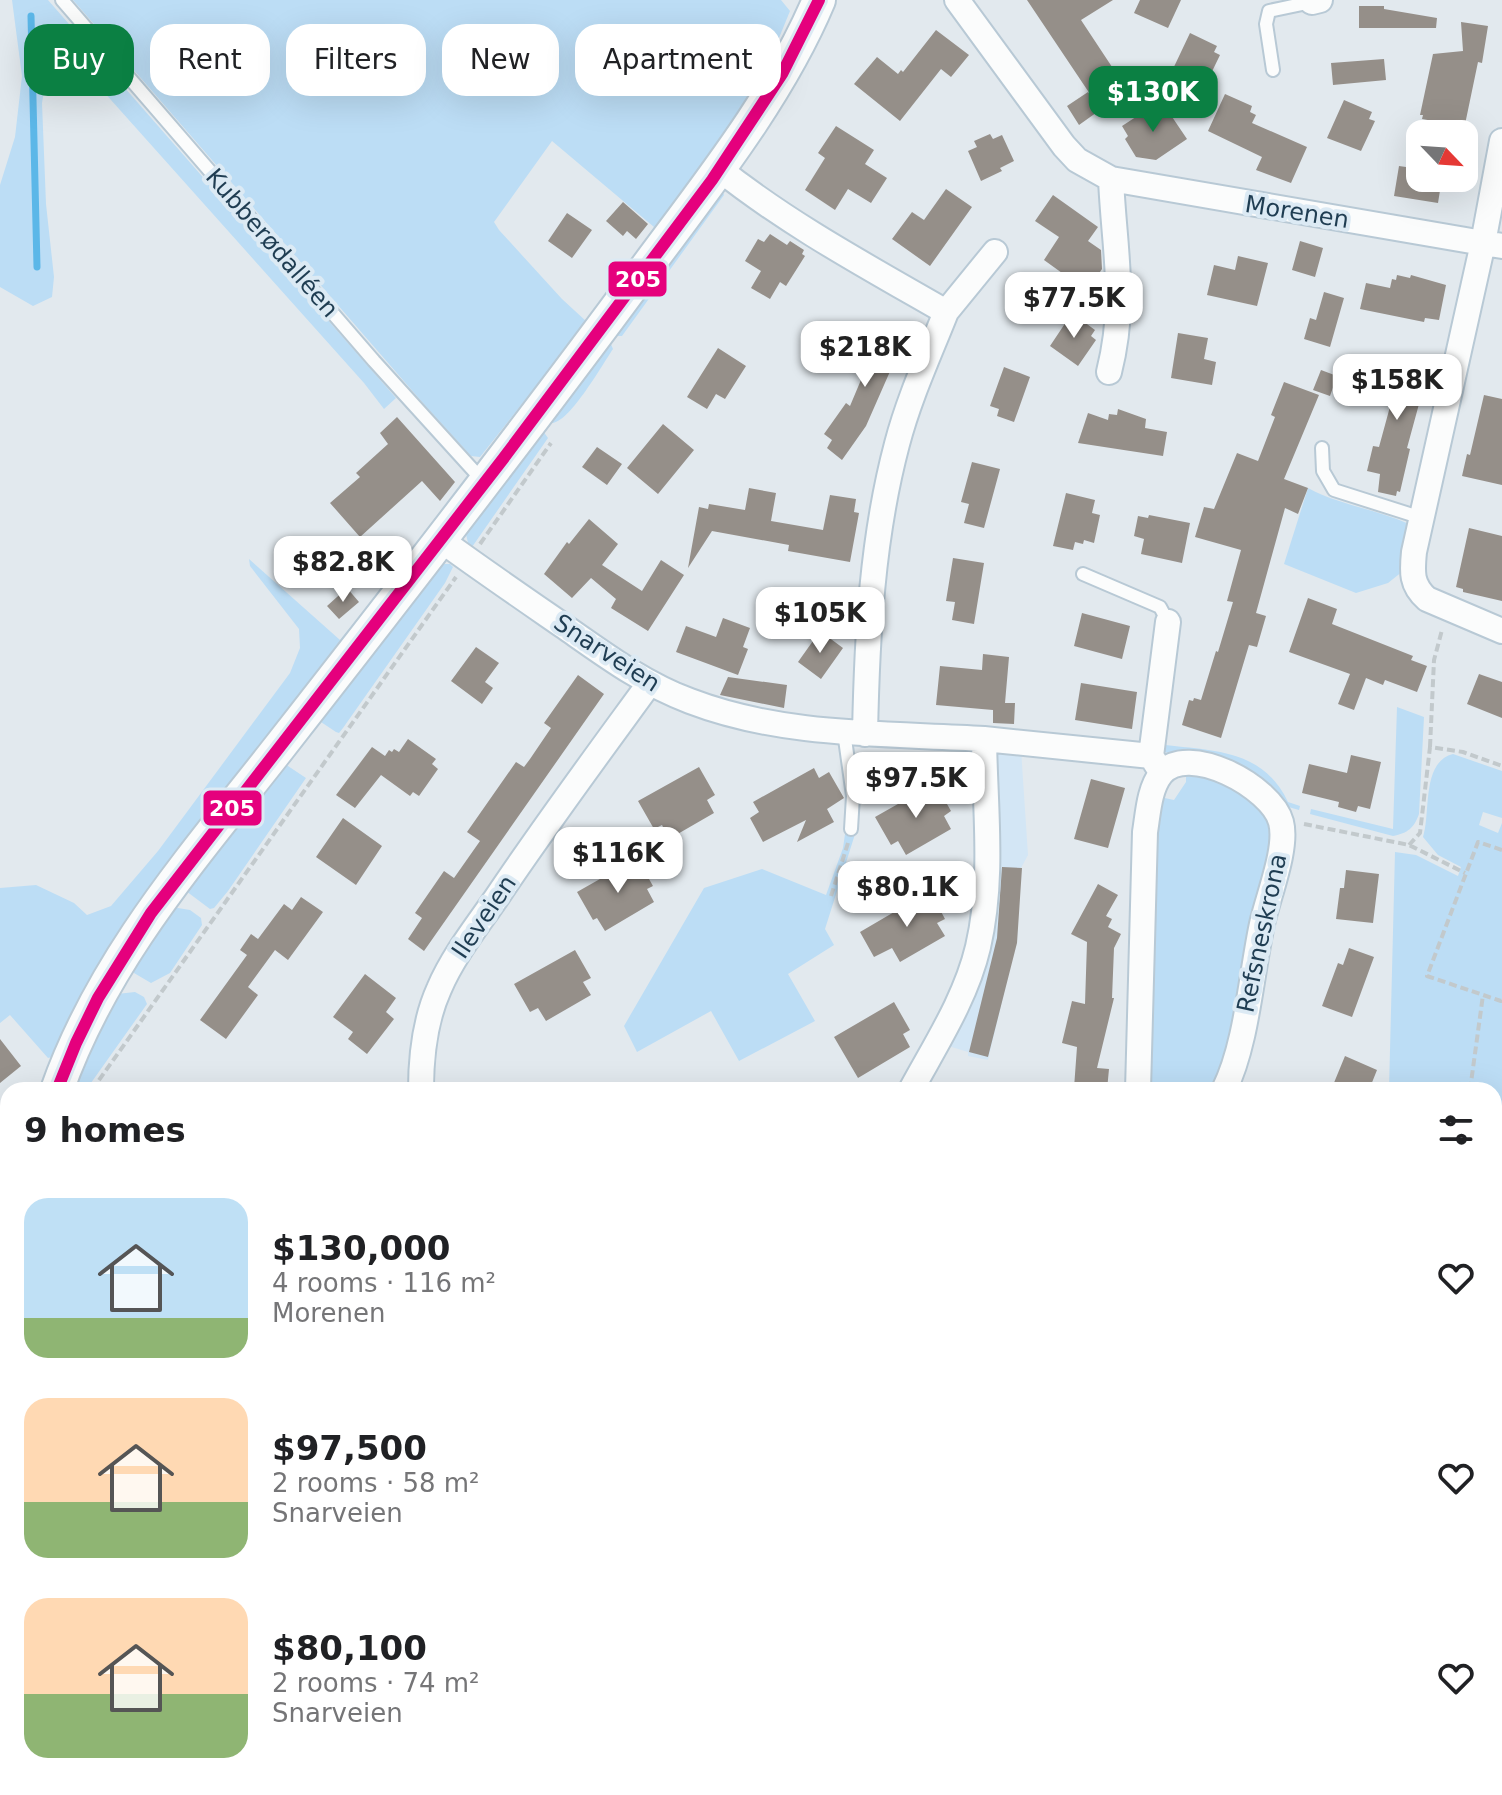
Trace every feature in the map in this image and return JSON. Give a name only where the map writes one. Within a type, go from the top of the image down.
[{"type":"street","points":[[60,1082],[88,1015],[125,950],[225,816],[485,483],[718,168],[787,68],[819,0]]},
{"type":"street","name":"Morenen","points":[[957,0],[1064,146],[1077,160],[1111,179],[1492,244]]},
{"type":"street","points":[[1502,141],[1492,244],[1414,552],[1414,581],[1418,591],[1451,611],[1502,631]]},
{"type":"street","points":[[718,168],[848,255],[946,312]]},
{"type":"street","points":[[1109,372],[1118,322],[1120,287],[1111,179]]},
{"type":"street","points":[[855,733],[871,592],[898,441],[913,393],[946,312],[995,252]]},
{"type":"street","name":"Snarveien","points":[[441,540],[649,684],[689,701],[741,717],[789,726],[855,733],[984,739],[1156,764]]},
{"type":"street","points":[[1138,1082],[1145,832],[1156,764],[1168,622]]},
{"type":"street","name":"Ileveien","points":[[421,1082],[421,1061],[430,1014],[439,988],[455,960],[530,849],[649,684]]},
{"type":"street","points":[[915,1082],[959,1003],[978,948],[989,839],[984,739]]},
{"type":"street","name":"Refsneskrona","points":[[1156,764],[1191,763],[1221,769],[1255,787],[1281,819],[1283,841],[1262,924],[1237,1050],[1227,1082]]},
{"type":"lane","name":"Kubberødalléen","points":[[62,0],[374,361],[485,483]]},
{"type":"lane","points":[[1273,70],[1266,24],[1269,11],[1316,1]]},
{"type":"lane","points":[[1322,448],[1323,471],[1334,490],[1422,518]]},
{"type":"lane","points":[[1083,574],[1160,607],[1168,622]]},
{"type":"lane","points":[[851,829],[855,733]]},
{"type":"path","points":[[98,1082],[558,434]]},
{"type":"path","points":[[1409,845],[1420,833],[1430,747],[1434,660],[1451,611]]},
{"type":"path","points":[[1430,747],[1463,752],[1502,766]]},
{"type":"path","points":[[1308,825],[1409,845],[1465,873]]},
{"type":"path","points":[[831,896],[851,829]]},
{"type":"path","points":[[1502,850],[1478,842],[1427,976],[1501,1001],[1502,997]]},
{"type":"path","points":[[1471,1082],[1483,995]]},
{"type":"shaded area","points":[[12,0],[48,0],[69,24],[24,24],[24,96],[43,96],[46,204],[54,277],[52,297],[33,306],[0,287],[0,185],[15,137],[22,76]]},
{"type":"shaded area","points":[[73,0],[781,0],[790,11],[781,33],[781,24],[575,24],[575,96],[751,96],[654,235],[643,244],[654,227],[552,141],[494,222],[562,299],[587,322],[480,457],[471,456],[422,402],[156,96],[270,96],[270,24],[150,24],[150,89],[134,70],[134,24],[94,24]]},
{"type":"shaded area","points":[[107,96],[132,96],[396,398],[384,409]]},
{"type":"shaded area","points":[[722,190],[724,195],[622,336],[615,336]]},
{"type":"shaded area","points":[[610,342],[613,349],[577,402],[560,420],[550,421]]},
{"type":"shaded area","points":[[543,431],[548,438],[472,547],[469,547],[465,530]]},
{"type":"shaded area","points":[[1308,488],[1409,524],[1403,571],[1388,583],[1356,593],[1284,564]]},
{"type":"shaded area","points":[[449,505],[60,1055],[48,1058],[10,1015],[0,1023],[0,888],[36,885],[74,903],[87,915],[111,906],[158,851],[290,673],[300,648],[299,629],[250,566],[249,559],[340,640]]},
{"type":"shaded area","points":[[440,564],[453,567],[445,583],[343,728],[339,733],[318,720]]},
{"type":"shaded area","points":[[1397,707],[1424,717],[1419,814],[1413,826],[1393,836],[1310,814],[1311,809],[1393,829]]},
{"type":"shaded area","points":[[1157,744],[1214,751],[1249,761],[1277,784],[1288,802],[1300,806],[1299,810],[1285,806],[1223,763],[1164,752],[1158,749]]},
{"type":"shaded area","points":[[1021,749],[1028,855],[1021,868],[1017,939],[988,1060],[968,1056],[968,1052],[945,1045],[973,979],[987,753]]},
{"type":"shaded area","points":[[1453,754],[1502,771],[1502,818],[1483,812],[1479,825],[1498,833],[1502,823],[1502,1082],[1389,1082],[1395,852],[1416,855],[1458,876],[1461,867],[1438,855],[1423,837],[1432,777],[1443,759]]},
{"type":"shaded area","points":[[285,764],[306,778],[228,891],[210,909],[186,891]]},
{"type":"shaded area","points":[[1186,770],[1200,770],[1267,808],[1275,840],[1219,1082],[1146,1082],[1149,915],[1160,797],[1174,800],[1186,782]]},
{"type":"shaded area","points":[[846,827],[856,831],[825,929],[834,945],[788,974],[815,1021],[739,1061],[711,1011],[637,1052],[624,1026],[704,888],[762,869],[826,895],[843,848]]},
{"type":"shaded area","points":[[172,907],[190,910],[201,918],[202,925],[170,973],[151,983],[134,973],[134,960]]},
{"type":"shaded area","points":[[135,992],[144,997],[147,1004],[92,1082],[75,1082],[117,994]]},
{"type":"building","points":[[1027,0],[1113,0],[1081,20],[1118,76],[1092,97]]},
{"type":"building","points":[[1140,0],[1181,0],[1168,28],[1134,13]]},
{"type":"building","points":[[1359,6],[1384,6],[1384,9],[1437,18],[1436,28],[1359,28]]},
{"type":"building","points":[[1461,22],[1488,26],[1482,63],[1478,62],[1466,120],[1422,119],[1423,115],[1420,115],[1433,54],[1463,51]]},
{"type":"building","points":[[936,30],[969,55],[951,77],[941,69],[900,121],[854,84],[877,57],[898,74],[901,70],[903,72]]},
{"type":"building","points":[[1190,33],[1217,46],[1214,52],[1220,55],[1205,86],[1172,71]]},
{"type":"building","points":[[1384,59],[1386,80],[1333,85],[1331,63]]},
{"type":"building","points":[[1088,92],[1100,110],[1079,125],[1067,106]]},
{"type":"building","points":[[1225,94],[1252,106],[1250,112],[1256,115],[1252,123],[1307,147],[1291,183],[1256,170],[1262,157],[1208,131]]},
{"type":"building","points":[[1344,100],[1372,112],[1369,119],[1375,121],[1361,151],[1327,138]]},
{"type":"building","points":[[1164,105],[1187,139],[1156,160],[1136,157],[1125,139],[1128,136],[1122,126],[1145,111],[1154,113]]},
{"type":"building","points":[[836,126],[874,150],[865,164],[887,178],[871,203],[848,189],[835,210],[805,190],[825,158],[818,153]]},
{"type":"building","points":[[990,134],[993,139],[1002,135],[1014,161],[981,181],[968,151],[977,147],[974,141]]},
{"type":"building","points":[[1399,166],[1406,167],[1406,192],[1440,192],[1438,203],[1394,196]]},
{"type":"building","points":[[946,189],[972,207],[930,266],[892,239],[912,212],[924,220]]},
{"type":"building","points":[[1053,195],[1098,227],[1088,241],[1101,250],[1102,269],[1087,291],[1044,260],[1059,237],[1035,221]]},
{"type":"building","points":[[623,202],[648,224],[636,239],[627,231],[623,236],[606,221]]},
{"type":"building","points":[[567,213],[592,230],[572,258],[548,241]]},
{"type":"building","points":[[770,234],[787,245],[790,241],[804,250],[802,254],[805,256],[786,286],[780,282],[770,299],[751,288],[761,271],[745,261],[758,239],[764,242]]},
{"type":"building","points":[[1300,241],[1323,248],[1315,277],[1292,270]]},
{"type":"building","points":[[1238,256],[1268,263],[1257,306],[1207,295],[1214,265],[1235,270]]},
{"type":"building","points":[[1397,275],[1410,278],[1411,275],[1446,285],[1439,320],[1425,318],[1424,322],[1360,309],[1366,283],[1390,288],[1392,279],[1396,280]]},
{"type":"building","points":[[1324,292],[1344,298],[1330,347],[1304,339],[1310,318],[1316,320]]},
{"type":"building","points":[[1072,313],[1095,330],[1091,336],[1096,340],[1078,366],[1050,346]]},
{"type":"building","points":[[883,325],[906,335],[866,426],[842,460],[827,448],[832,440],[824,434],[846,403],[850,406],[866,368],[849,361],[858,338],[875,345]]},
{"type":"building","points":[[1178,333],[1208,338],[1204,359],[1216,362],[1212,385],[1171,378]]},
{"type":"building","points":[[718,348],[746,366],[725,399],[716,394],[707,409],[687,397]]},
{"type":"building","points":[[1391,355],[1416,363],[1415,367],[1428,371],[1407,448],[1410,449],[1400,492],[1397,491],[1396,496],[1378,492],[1380,474],[1367,471],[1373,446],[1379,447],[1394,392],[1377,387],[1386,358],[1390,359]]},
{"type":"building","points":[[1004,367],[1030,377],[1014,422],[997,416],[999,409],[990,406]]},
{"type":"building","points":[[1321,370],[1337,376],[1330,396],[1313,390]]},
{"type":"building","points":[[1284,382],[1319,395],[1284,479],[1308,488],[1298,514],[1285,508],[1256,613],[1266,616],[1257,647],[1249,645],[1221,738],[1182,725],[1189,700],[1201,700],[1218,652],[1233,602],[1227,601],[1241,550],[1195,537],[1204,507],[1214,509],[1237,453],[1258,461]]},
{"type":"building","points":[[1484,395],[1502,399],[1502,485],[1462,476]]},
{"type":"building","points":[[1118,409],[1146,419],[1145,428],[1167,432],[1163,456],[1078,443],[1088,413],[1108,420],[1109,414],[1117,415]]},
{"type":"building","points":[[397,417],[455,482],[440,501],[422,481],[360,537],[330,503],[360,477],[356,473],[388,444],[380,433]]},
{"type":"building","points":[[663,424],[694,450],[658,494],[627,468]]},
{"type":"building","points":[[597,447],[622,464],[607,485],[582,467]]},
{"type":"building","points":[[972,462],[1000,469],[984,528],[964,523],[969,504],[961,502]]},
{"type":"building","points":[[749,488],[776,493],[771,521],[823,530],[830,495],[856,499],[854,512],[859,513],[850,562],[788,551],[789,545],[712,531],[688,568],[699,507],[708,509],[709,504],[745,510]]},
{"type":"building","points":[[1066,493],[1095,500],[1092,513],[1100,515],[1094,543],[1084,540],[1083,544],[1075,542],[1073,550],[1053,546]]},
{"type":"building","points":[[1149,515],[1190,523],[1182,563],[1141,554],[1144,539],[1134,536],[1138,516],[1148,518]]},
{"type":"building","points":[[589,519],[618,544],[602,565],[642,591],[661,560],[684,575],[648,631],[611,608],[616,599],[591,578],[572,598],[544,574],[567,542],[569,544]]},
{"type":"building","points":[[1469,528],[1502,536],[1502,601],[1463,592],[1463,589],[1456,587]]},
{"type":"building","points":[[953,558],[984,563],[974,624],[952,620],[955,602],[946,601]]},
{"type":"building","points":[[347,588],[359,602],[339,619],[327,606]]},
{"type":"building","points":[[1308,598],[1337,609],[1332,624],[1413,656],[1411,660],[1427,666],[1417,692],[1385,680],[1383,685],[1366,678],[1354,710],[1338,704],[1350,674],[1289,652]]},
{"type":"building","points":[[1082,613],[1130,626],[1122,659],[1074,646]]},
{"type":"building","points":[[723,618],[750,628],[743,647],[748,649],[738,675],[676,652],[686,626],[716,637]]},
{"type":"building","points":[[820,631],[843,648],[821,679],[798,662]]},
{"type":"building","points":[[476,647],[499,663],[485,682],[493,688],[482,704],[451,681]]},
{"type":"building","points":[[983,654],[1009,657],[1005,703],[1015,703],[1014,724],[993,723],[993,710],[936,705],[940,666],[982,670]]},
{"type":"building","points":[[1479,674],[1502,682],[1502,718],[1467,704]]},
{"type":"building","points":[[578,675],[604,694],[424,951],[408,939],[422,918],[415,913],[444,871],[454,878],[480,841],[467,832],[516,762],[524,767],[530,759],[551,728],[544,723]]},
{"type":"building","points":[[728,677],[787,685],[784,708],[720,695]]},
{"type":"building","points":[[1081,683],[1137,692],[1132,729],[1075,720]]},
{"type":"building","points":[[408,739],[436,759],[432,764],[438,769],[419,796],[413,792],[410,796],[381,775],[355,808],[336,795],[372,747],[385,756],[389,750],[399,752]]},
{"type":"building","points":[[1351,755],[1381,762],[1370,809],[1358,806],[1356,812],[1338,807],[1339,802],[1302,793],[1309,764],[1347,773]]},
{"type":"building","points":[[699,767],[715,795],[707,800],[714,813],[669,839],[662,825],[654,829],[638,801]]},
{"type":"building","points":[[814,768],[819,778],[829,772],[844,798],[827,809],[834,822],[797,842],[806,820],[763,842],[750,818],[759,812],[753,802]]},
{"type":"building","points":[[1091,779],[1125,788],[1108,848],[1074,839]]},
{"type":"building","points":[[935,783],[951,811],[944,816],[951,829],[906,855],[898,841],[891,845],[875,817]]},
{"type":"building","points":[[343,818],[382,846],[356,885],[316,857]]},
{"type":"building","points":[[637,858],[653,886],[647,889],[654,902],[605,931],[597,918],[593,920],[577,892]]},
{"type":"building","points":[[1002,867],[1022,868],[1017,943],[988,1057],[969,1052],[997,938]]},
{"type":"building","points":[[1346,870],[1379,874],[1373,923],[1336,919]]},
{"type":"building","points":[[1098,884],[1118,895],[1106,916],[1112,919],[1108,927],[1121,934],[1114,948],[1114,998],[1097,1068],[1109,1069],[1108,1082],[1074,1082],[1077,1047],[1062,1043],[1072,1001],[1085,1004],[1087,942],[1071,934]]},
{"type":"building","points":[[930,891],[945,919],[937,923],[945,936],[900,962],[892,948],[874,957],[860,932]]},
{"type":"building","points":[[301,897],[323,912],[288,960],[275,950],[248,987],[258,995],[226,1039],[200,1020],[247,955],[240,950],[251,934],[258,939],[284,904],[292,910]]},
{"type":"building","points":[[1349,948],[1374,957],[1352,1017],[1322,1006],[1338,963],[1343,965]]},
{"type":"building","points":[[575,950],[591,978],[583,982],[591,995],[546,1021],[538,1008],[530,1012],[514,984]]},
{"type":"building","points":[[365,974],[396,998],[386,1012],[394,1019],[367,1054],[348,1039],[353,1032],[333,1017]]},
{"type":"building","points":[[894,1002],[910,1030],[903,1034],[910,1047],[858,1078],[834,1037]]},
{"type":"building","points":[[0,1039],[21,1066],[0,1082]]},
{"type":"building","points":[[1345,1056],[1377,1070],[1372,1082],[1334,1082]]},
{"type":"waterway","points":[[31,16],[37,267]]},
{"type":"transit line","name":"205","points":[[60,1082],[98,998],[151,913],[503,459],[712,180],[782,74],[819,0]]}]
